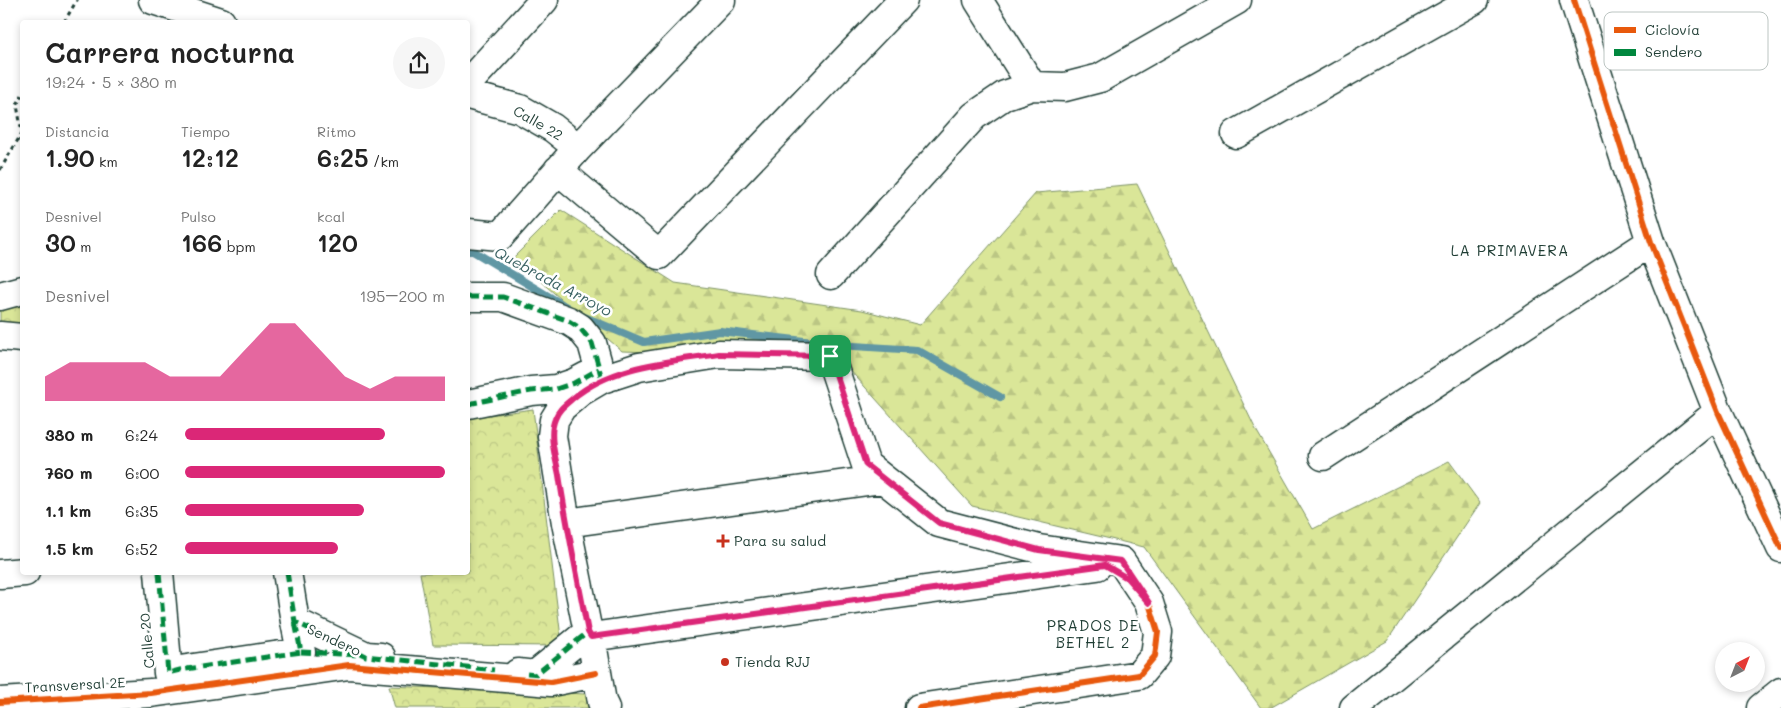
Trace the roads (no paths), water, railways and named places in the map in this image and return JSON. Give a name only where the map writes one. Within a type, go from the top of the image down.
[{"type":"street","points":[[153,0],[207,15]]},
{"type":"street","points":[[470,81],[544,0]]},
{"type":"street","points":[[470,233],[500,236],[578,148],[721,0]]},
{"type":"street","points":[[558,170],[660,255],[903,0]]},
{"type":"street","points":[[978,0],[1032,86]]},
{"type":"street","points":[[831,275],[974,116],[1005,95],[1032,86],[1065,87],[1100,78],[1237,0]]},
{"type":"street","points":[[1236,134],[1474,0]]},
{"type":"street","points":[[1574,0],[1651,242],[1718,412],[1781,548]]},
{"type":"street","name":"Calle 22","points":[[470,96],[520,109],[552,128],[578,148]]},
{"type":"street","points":[[1323,456],[1651,242]]},
{"type":"street","points":[[0,296],[20,291]]},
{"type":"street","points":[[470,297],[503,297],[569,321],[580,328],[592,343],[601,374]]},
{"type":"street","points":[[0,336],[20,338]]},
{"type":"street","points":[[470,404],[531,391],[556,389],[601,374],[719,354],[830,356],[866,465],[882,479],[939,523],[1039,550],[1121,561],[1149,603],[1158,632],[1155,656],[1139,675],[919,708]]},
{"type":"street","points":[[601,374],[562,407],[554,420],[552,436],[566,523],[602,702],[605,708]]},
{"type":"street","points":[[1354,708],[1718,412]]},
{"type":"street","points":[[566,523],[882,479]]},
{"type":"street","points":[[589,634],[1105,565],[1127,578],[1149,603]]},
{"type":"street","points":[[0,574],[20,572]]},
{"type":"street","name":"Calle 20","points":[[142,575],[155,701]]},
{"type":"street","points":[[158,575],[168,673],[301,652],[366,656]]},
{"type":"street","name":"Sendero","points":[[287,575],[295,622],[366,656],[535,675],[589,634]]},
{"type":"street","points":[[295,622],[301,652]]},
{"type":"street","name":"Transversal 2E","points":[[0,702],[155,701],[349,665],[551,682],[596,672]]},
{"type":"street","points":[[1761,708],[1781,692]]},
{"type":"waterway","name":"Quebrada Arroyo","points":[[470,251],[473,251],[568,308]]},
{"type":"waterway","name":"Quebrada Arroyo","points":[[582,316],[644,342],[720,331],[838,345],[917,350],[1000,397]]},
{"type":"place","name":"Para su salud","points":[[723,541]]},
{"type":"place","name":"Tienda RJJ","points":[[725,662]]},
{"type":"district","name":"LA PRIMAVERA","points":[[1510,251]]},
{"type":"district","name":"PRADOS DE BETHEL 2","points":[[1093,634]]}]
